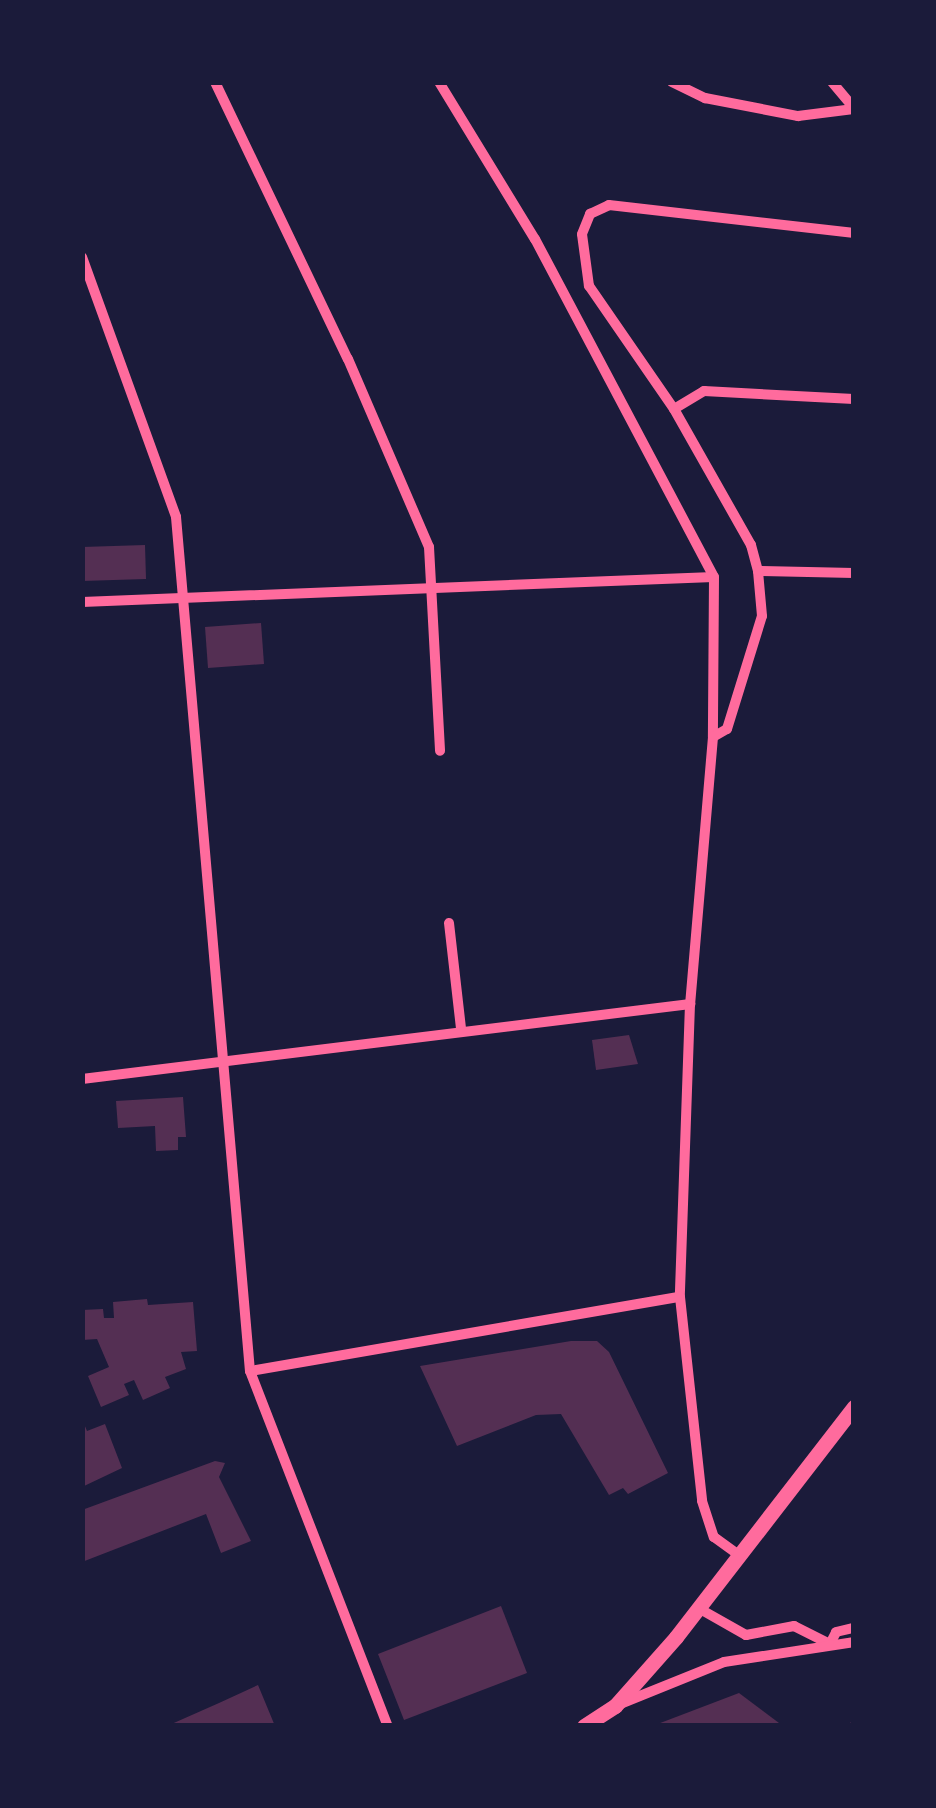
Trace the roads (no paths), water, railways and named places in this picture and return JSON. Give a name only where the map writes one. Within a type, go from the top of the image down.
[{"type":"street","points":[[215,82],[348,358],[429,547],[440,751]]},
{"type":"street","points":[[439,82],[535,239],[714,576],[714,738],[690,1004],[680,1297],[702,1501],[714,1537],[740,1556]]},
{"type":"street","points":[[672,82],[705,98],[782,114],[854,108]]},
{"type":"street","points":[[832,82],[854,108]]},
{"type":"street","points":[[714,738],[728,729],[762,616],[758,571],[751,546],[674,408],[589,286],[582,234],[590,214],[609,205],[854,233]]},
{"type":"street","points":[[82,257],[176,516],[179,597],[250,1371],[388,1726]]},
{"type":"street","points":[[674,408],[704,391],[854,399]]},
{"type":"street","points":[[758,571],[854,573]]},
{"type":"street","points":[[82,602],[714,576]]},
{"type":"street","points":[[449,924],[461,1029]]},
{"type":"street","points":[[82,1079],[220,1066],[461,1029],[690,1004]]},
{"type":"street","points":[[250,1371],[680,1297]]},
{"type":"street","points":[[615,1706],[700,1608],[854,1407]]},
{"type":"street","points":[[700,1608],[746,1635],[794,1626],[830,1644]]},
{"type":"street","points":[[830,1644],[836,1632],[854,1628]]},
{"type":"street","points":[[584,1726],[615,1706],[724,1662],[854,1642]]}]
